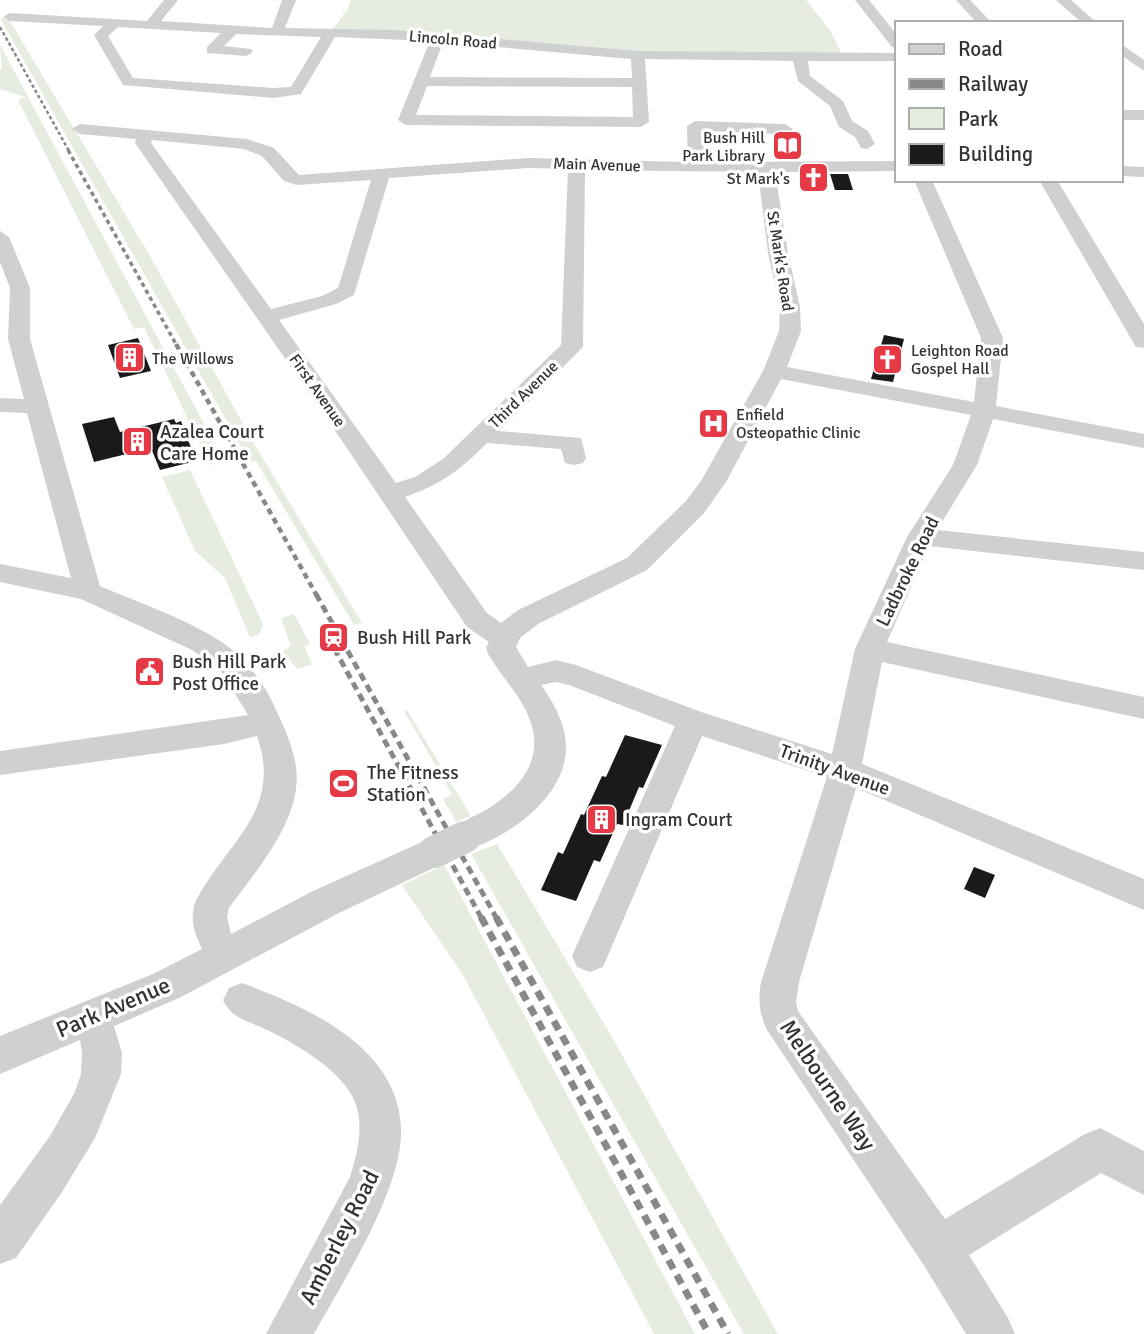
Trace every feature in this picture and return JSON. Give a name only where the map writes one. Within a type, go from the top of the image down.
[{"type":"street","points":[[151,26],[171,0]]},
{"type":"street","points":[[277,32],[289,0]]},
{"type":"street","points":[[862,0],[895,41]]},
{"type":"street","points":[[963,0],[983,21]]},
{"type":"street","points":[[1063,0],[1088,21]]},
{"type":"street","name":"Lincoln Road","points":[[9,17],[277,32],[438,37],[638,55],[895,57]]},
{"type":"street","points":[[115,23],[101,35],[128,82],[274,93],[296,91],[331,33]]},
{"type":"street","points":[[212,50],[233,29]]},
{"type":"street","points":[[438,37],[405,120],[641,122],[638,55]]},
{"type":"street","points":[[194,49],[246,52]]},
{"type":"street","points":[[1123,51],[1140,73]]},
{"type":"street","points":[[800,58],[797,78],[837,104],[845,124],[862,134],[867,144]]},
{"type":"street","points":[[419,81],[638,83]]},
{"type":"street","points":[[1123,115],[1144,115]]},
{"type":"street","points":[[697,166],[695,126],[785,129]]},
{"type":"street","points":[[80,129],[146,135]]},
{"type":"street","name":"Main Avenue","points":[[146,135],[231,142],[259,148],[268,152],[290,177],[297,180],[478,165],[577,163],[766,167],[895,166]]},
{"type":"street","name":"First Avenue","points":[[146,135],[142,139],[143,143],[391,493],[477,621],[503,638]]},
{"type":"street","name":"Third Avenue","points":[[391,493],[440,473],[572,347],[577,163]]},
{"type":"street","name":"St Mark's Road","points":[[503,638],[528,617],[637,564],[695,508],[728,455],[774,371],[790,331],[790,307],[778,253],[766,167]]},
{"type":"street","points":[[1123,171],[1144,172]]},
{"type":"street","points":[[266,317],[329,300],[346,291],[383,173]]},
{"type":"street","name":"Ladbroke Road","points":[[845,770],[870,649],[920,537],[965,465],[984,412],[992,338],[924,182]]},
{"type":"street","points":[[1049,182],[1144,342]]},
{"type":"street","points":[[0,237],[20,288],[19,339],[88,591]]},
{"type":"street","points":[[774,371],[1144,441]]},
{"type":"street","points":[[0,405],[37,406]]},
{"type":"street","points":[[482,434],[496,438],[572,443],[574,458]]},
{"type":"street","points":[[920,537],[1144,561]]},
{"type":"street","points":[[0,573],[88,591],[202,643],[234,667],[259,705],[274,740],[280,769],[278,796],[271,817],[252,850],[213,902],[209,917],[212,932],[224,957],[326,902],[449,845],[511,811],[527,799],[545,770],[549,754],[546,722],[503,654],[503,638]]},
{"type":"street","points":[[870,649],[1144,708]]},
{"type":"street","name":"Trinity Avenue","points":[[520,679],[556,671],[618,691],[693,721],[845,770],[1144,895]]},
{"type":"street","points":[[590,957],[693,721]]},
{"type":"street","points":[[0,763],[224,732],[267,722]]},
{"type":"street","name":"Melbourne Way","points":[[845,770],[780,982],[777,1003],[780,1018],[939,1248],[992,1334]]},
{"type":"street","name":"Park Avenue","points":[[0,1055],[166,986],[224,957]]},
{"type":"street","name":"Amberley Road","points":[[242,1000],[315,1036],[354,1067],[377,1100],[383,1134],[377,1165],[358,1209],[289,1334]]},
{"type":"street","points":[[0,1242],[77,1131],[88,1109],[99,1080],[102,1055],[92,1016]]},
{"type":"street","points":[[939,1248],[1100,1150],[1144,1174]]},
{"type":"green space","points":[[351,0],[806,0],[831,32],[841,53],[672,54],[332,30]]},
{"type":"green space","points":[[0,18],[8,18],[150,256],[256,447],[362,623],[354,625],[256,461],[252,462],[246,455]]},
{"type":"green space","points":[[0,45],[224,461],[210,465],[144,327],[134,329],[18,100],[26,97],[0,89]]},
{"type":"green space","points":[[190,470],[263,624],[259,635],[250,637],[225,578],[195,551],[162,477]]},
{"type":"green space","points":[[294,614],[310,644],[304,646],[312,664],[298,669],[281,652],[291,646],[281,618]]},
{"type":"green space","points":[[407,710],[471,816],[456,822],[443,799],[452,794],[404,711]]},
{"type":"green space","points":[[497,844],[609,1032],[778,1334],[744,1334],[471,854]]},
{"type":"green space","points":[[444,865],[695,1334],[654,1334],[463,975],[402,885]]},
{"type":"building","points":[[830,174],[848,174],[853,190],[835,190]]},
{"type":"building","name":"Leighton Road Gospel Hall","points":[[884,335],[904,339],[893,382],[871,379]]},
{"type":"building","name":"The Willows","points":[[138,338],[151,371],[120,378],[108,345]]},
{"type":"building","name":"Azalea Court Care Home","points":[[114,417],[120,432],[174,419],[176,423],[181,421],[196,461],[160,470],[151,448],[94,462],[82,424]]},
{"type":"building","name":"Ingram Court","points":[[625,735],[662,745],[643,788],[639,787],[623,825],[617,824],[600,862],[594,860],[576,901],[541,890],[558,852],[563,854],[602,776],[606,777]]},
{"type":"building","points":[[974,867],[995,875],[985,898],[964,889]]},
{"type":"railway","points":[[0,27],[69,151]]},
{"type":"railway","points":[[68,150],[177,346]]},
{"type":"railway","points":[[176,344],[317,596]]},
{"type":"railway","points":[[316,594],[497,919]]},
{"type":"railway","points":[[328,637],[482,919]]},
{"type":"railway","points":[[481,917],[709,1334]]},
{"type":"railway","points":[[496,917],[728,1334]]},
{"type":"place","name":"Bush Hill Park Library","points":[[788,146]]},
{"type":"place","name":"St Mark's","points":[[813,178]]},
{"type":"place","name":"The Willows","points":[[129,358]]},
{"type":"place","name":"Leighton Road Gospel Hall","points":[[888,359]]},
{"type":"place","name":"Enfield Osteopathic Clinic","points":[[713,423]]},
{"type":"place","name":"Azalea Court Care Home","points":[[137,442]]},
{"type":"place","name":"Bush Hill Park","points":[[334,637]]},
{"type":"place","name":"Bush Hill Park Post Office","points":[[149,672]]},
{"type":"place","name":"The Fitness Station","points":[[344,783]]},
{"type":"place","name":"Ingram Court","points":[[602,819]]}]
